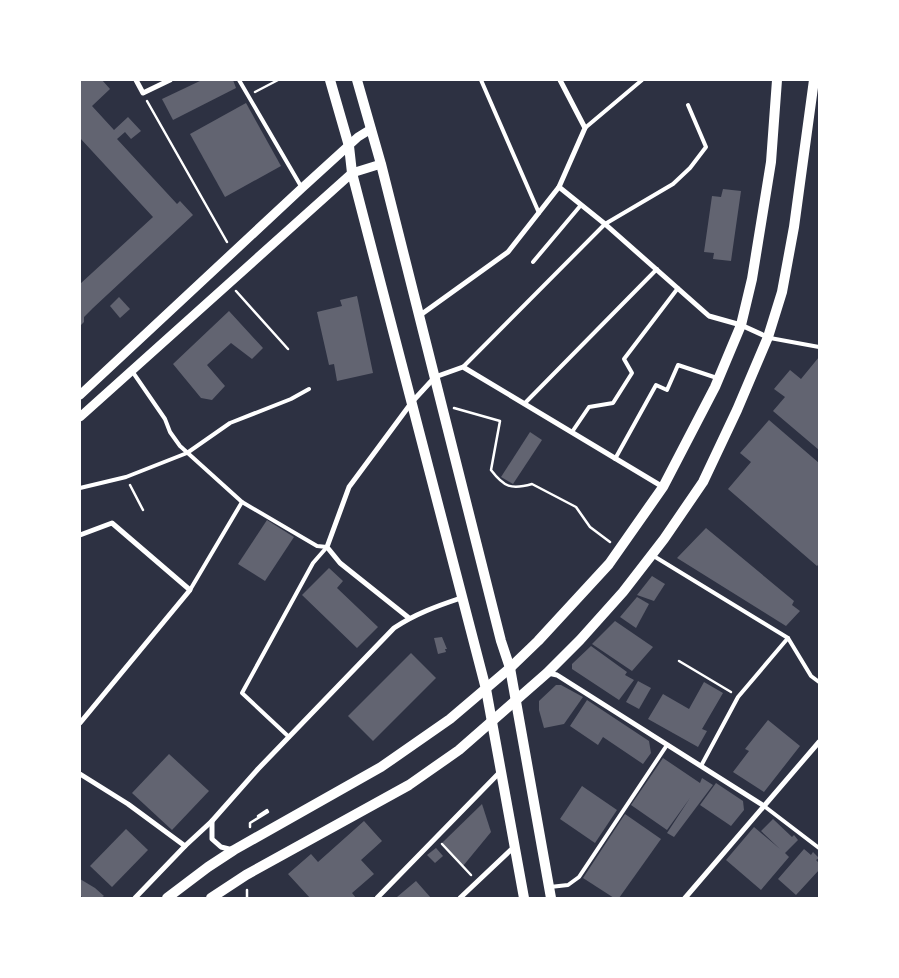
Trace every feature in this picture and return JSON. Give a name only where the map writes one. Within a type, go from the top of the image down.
[{"type":"main road","points":[[330,80],[349,146],[352,173],[486,689],[524,898]]},
{"type":"main road","points":[[357,80],[381,164],[501,640],[510,668],[551,898]]},
{"type":"main road","points":[[167,898],[234,850],[380,767],[450,719],[510,668],[538,641],[609,564],[663,487],[719,379],[740,325],[752,280],[771,162],[777,80]]},
{"type":"main road","points":[[211,898],[246,875],[409,785],[459,750],[547,673],[580,640],[623,592],[652,555],[703,482],[768,338],[782,292],[794,227],[814,80]]},
{"type":"street","points":[[136,80],[143,93],[170,80]]},
{"type":"street","points":[[419,316],[508,252],[559,187],[585,128],[560,80]]},
{"type":"street","points":[[80,395],[302,188],[371,129]]},
{"type":"street","points":[[80,417],[228,282],[352,173],[381,164]]},
{"type":"street","points":[[559,187],[605,224],[709,316],[740,325],[768,338]]},
{"type":"street","points":[[409,618],[340,563],[327,547],[349,487],[412,402],[435,377],[463,367],[663,487]]},
{"type":"street","points":[[80,535],[112,524],[190,590],[80,723]]},
{"type":"street","points":[[135,898],[212,821],[288,737],[394,628],[409,618],[461,598]]},
{"type":"street","points":[[547,673],[557,675],[764,806]]},
{"type":"street","points":[[80,711],[86,716]]},
{"type":"street","points":[[685,898],[819,742]]},
{"type":"street","points":[[377,898],[501,772]]},
{"type":"street","points":[[80,774],[128,804],[185,846]]},
{"type":"street","points":[[212,821],[212,839],[221,847],[234,850]]},
{"type":"street","points":[[460,898],[514,846]]},
{"type":"lane","points":[[239,80],[302,188]]},
{"type":"lane","points":[[481,80],[539,212]]},
{"type":"lane","points":[[585,128],[642,80]]},
{"type":"lane","points":[[463,367],[605,224],[673,184],[690,168],[706,148],[688,105]]},
{"type":"lane","points":[[533,262],[581,205]]},
{"type":"lane","points":[[524,403],[657,269]]},
{"type":"lane","points":[[572,432],[589,407],[613,403],[632,373],[624,359],[678,288]]},
{"type":"lane","points":[[768,338],[819,347]]},
{"type":"lane","points":[[615,459],[656,385],[667,390],[678,364],[719,379]]},
{"type":"lane","points":[[132,370],[165,419],[170,432],[180,446],[242,502],[317,546],[327,547]]},
{"type":"lane","points":[[80,488],[126,477],[187,452],[230,423],[291,399],[309,389]]},
{"type":"lane","points":[[190,590],[242,502]]},
{"type":"lane","points":[[288,737],[242,693],[313,564],[327,547]]},
{"type":"lane","points":[[652,555],[788,638],[811,676],[819,682]]},
{"type":"lane","points":[[701,766],[738,696],[788,638]]},
{"type":"lane","points":[[549,887],[568,885],[579,877],[667,745]]},
{"type":"lane","points":[[764,806],[819,848]]},
{"type":"path","points":[[248,96],[278,80]]},
{"type":"path","points":[[143,93],[233,252]]},
{"type":"path","points":[[228,282],[288,349]]},
{"type":"path","points":[[443,405],[500,421],[491,470],[500,482],[516,488],[532,484],[576,507],[590,527],[619,549]]},
{"type":"path","points":[[126,477],[143,510]]},
{"type":"path","points":[[679,661],[738,696]]},
{"type":"path","points":[[436,838],[477,882]]},
{"type":"building","points":[[80,80],[102,80],[110,89],[92,106],[114,130],[128,117],[141,131],[131,139],[125,132],[117,139],[177,204],[180,201],[193,215],[93,308],[84,317],[84,322],[80,326],[80,284],[153,217],[80,138]]},
{"type":"building","points":[[202,80],[233,80],[236,88],[173,120],[162,99]]},
{"type":"building","points":[[246,103],[281,166],[225,197],[190,134]]},
{"type":"building","points":[[723,189],[741,191],[731,261],[713,259],[714,253],[704,252],[712,196],[721,197]]},
{"type":"building","points":[[357,296],[373,373],[337,381],[334,364],[329,365],[317,312],[342,306],[340,300]]},
{"type":"building","points":[[119,297],[130,309],[120,318],[110,306]]},
{"type":"building","points":[[229,311],[263,348],[252,359],[231,343],[207,365],[225,386],[212,400],[201,398],[173,364]]},
{"type":"building","points":[[819,357],[819,450],[773,411],[785,397],[774,389],[790,370],[801,379]]},
{"type":"building","points":[[769,420],[819,463],[819,564],[817,566],[728,489],[751,462],[740,453]]},
{"type":"building","points":[[530,432],[542,440],[513,484],[501,477]]},
{"type":"building","points":[[267,520],[294,537],[265,581],[238,564]]},
{"type":"building","points":[[706,528],[794,601],[792,605],[800,611],[786,626],[677,558]]},
{"type":"building","points":[[329,568],[343,581],[337,588],[378,627],[357,648],[302,595]]},
{"type":"building","points":[[652,576],[665,584],[654,601],[637,595]]},
{"type":"building","points":[[637,597],[649,604],[636,628],[620,617]]},
{"type":"building","points":[[615,621],[653,647],[632,671],[592,644]]},
{"type":"building","points":[[442,637],[447,649],[445,649],[446,652],[438,654],[434,638]]},
{"type":"building","points":[[591,646],[627,672],[625,675],[634,680],[619,700],[572,669],[572,664]]},
{"type":"building","points":[[411,653],[436,678],[373,741],[348,716]]},
{"type":"building","points":[[638,681],[651,688],[639,709],[626,702]]},
{"type":"building","points":[[704,682],[723,693],[702,729],[707,731],[698,747],[648,719],[663,694],[689,709]]},
{"type":"building","points":[[556,685],[561,685],[583,697],[564,724],[544,728],[539,710],[539,701]]},
{"type":"building","points":[[587,700],[649,741],[651,753],[643,764],[603,737],[598,745],[570,726]]},
{"type":"building","points":[[768,720],[800,746],[764,792],[733,772],[749,751],[745,749]]},
{"type":"building","points":[[169,754],[209,791],[172,830],[132,793]]},
{"type":"building","points":[[663,758],[700,783],[702,778],[713,785],[674,837],[667,833],[690,798],[667,830],[631,805]]},
{"type":"building","points":[[716,783],[743,801],[744,810],[731,826],[700,805]]},
{"type":"building","points":[[582,786],[617,810],[595,843],[560,819]]},
{"type":"building","points":[[482,804],[491,832],[463,866],[442,843]]},
{"type":"building","points":[[625,814],[661,839],[619,898],[614,898],[583,878]]},
{"type":"building","points":[[773,819],[792,837],[794,835],[798,840],[785,853],[789,857],[761,890],[726,860],[754,827],[780,849],[761,831]]},
{"type":"building","points":[[364,821],[382,841],[361,860],[374,874],[352,893],[356,898],[310,898],[288,874],[311,854],[318,862]]},
{"type":"building","points":[[126,829],[148,850],[112,887],[90,866]]},
{"type":"building","points":[[436,848],[443,856],[435,863],[427,855]]},
{"type":"building","points":[[804,849],[811,855],[813,852],[819,858],[816,860],[819,863],[819,870],[796,895],[778,879]]},
{"type":"building","points":[[80,879],[104,896],[101,898],[83,898],[80,895]]},
{"type":"building","points":[[416,881],[431,898],[397,897]]}]
